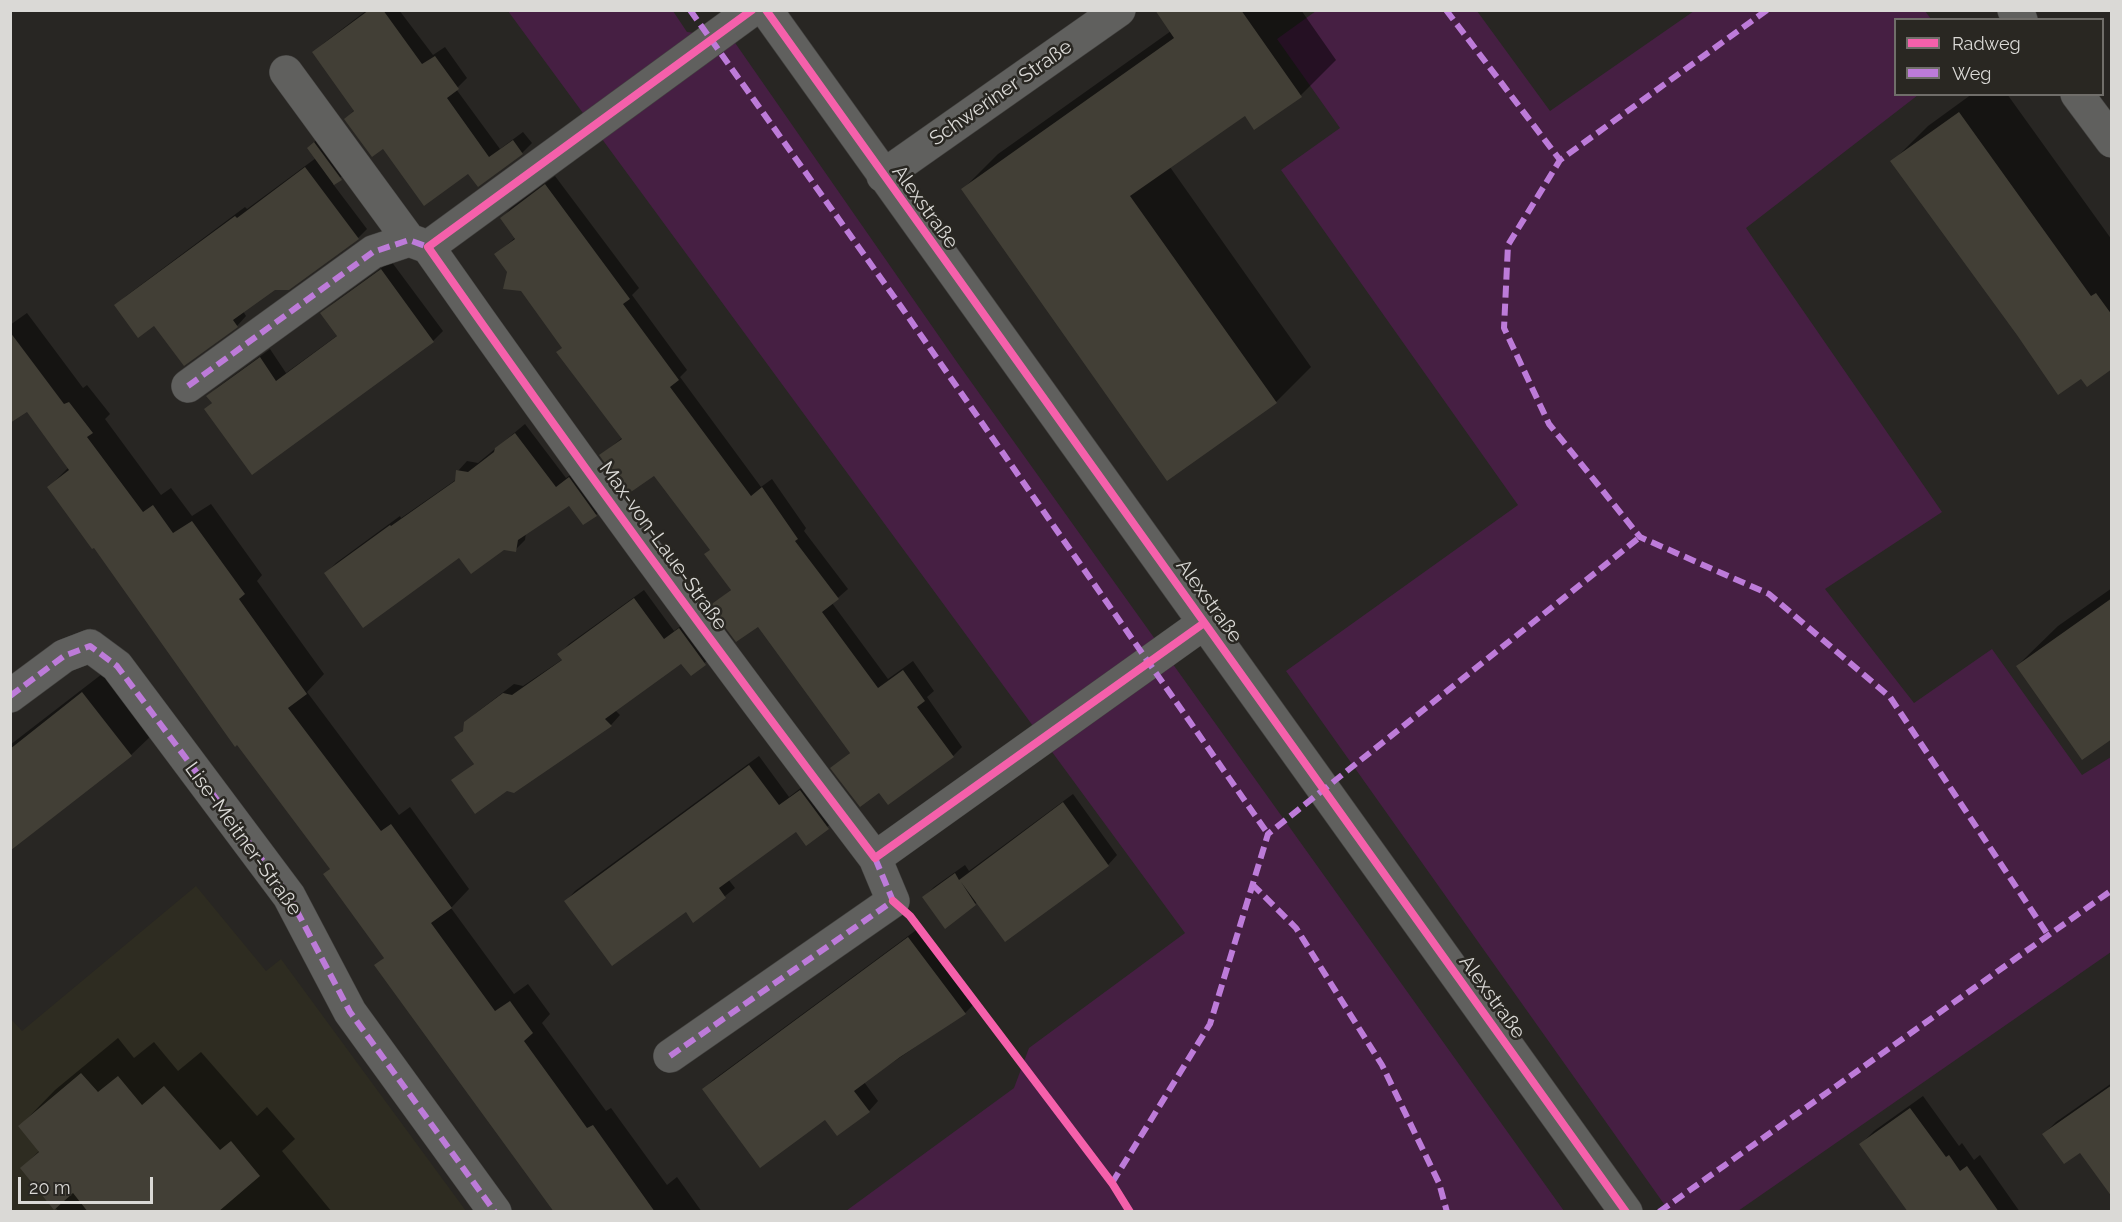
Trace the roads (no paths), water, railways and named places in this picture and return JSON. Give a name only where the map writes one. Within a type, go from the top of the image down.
[{"type":"street","points":[[188,386],[373,252],[419,244],[752,10]]},
{"type":"street","name":"Alexstraße","points":[[766,10],[1626,1212]]},
{"type":"street","name":"Schweriner Straße","points":[[883,176],[1119,10]]},
{"type":"street","name":"Max-von-Laue-Straße","points":[[285,72],[419,244],[771,722],[875,858],[893,902],[670,1056]]},
{"type":"street","points":[[2078,96],[2112,141]]},
{"type":"street","points":[[875,858],[1204,623]]},
{"type":"street","name":"Lise-Meitner-Straße","points":[[10,696],[64,656],[90,646],[117,666],[289,896],[350,1012],[495,1212]]}]
